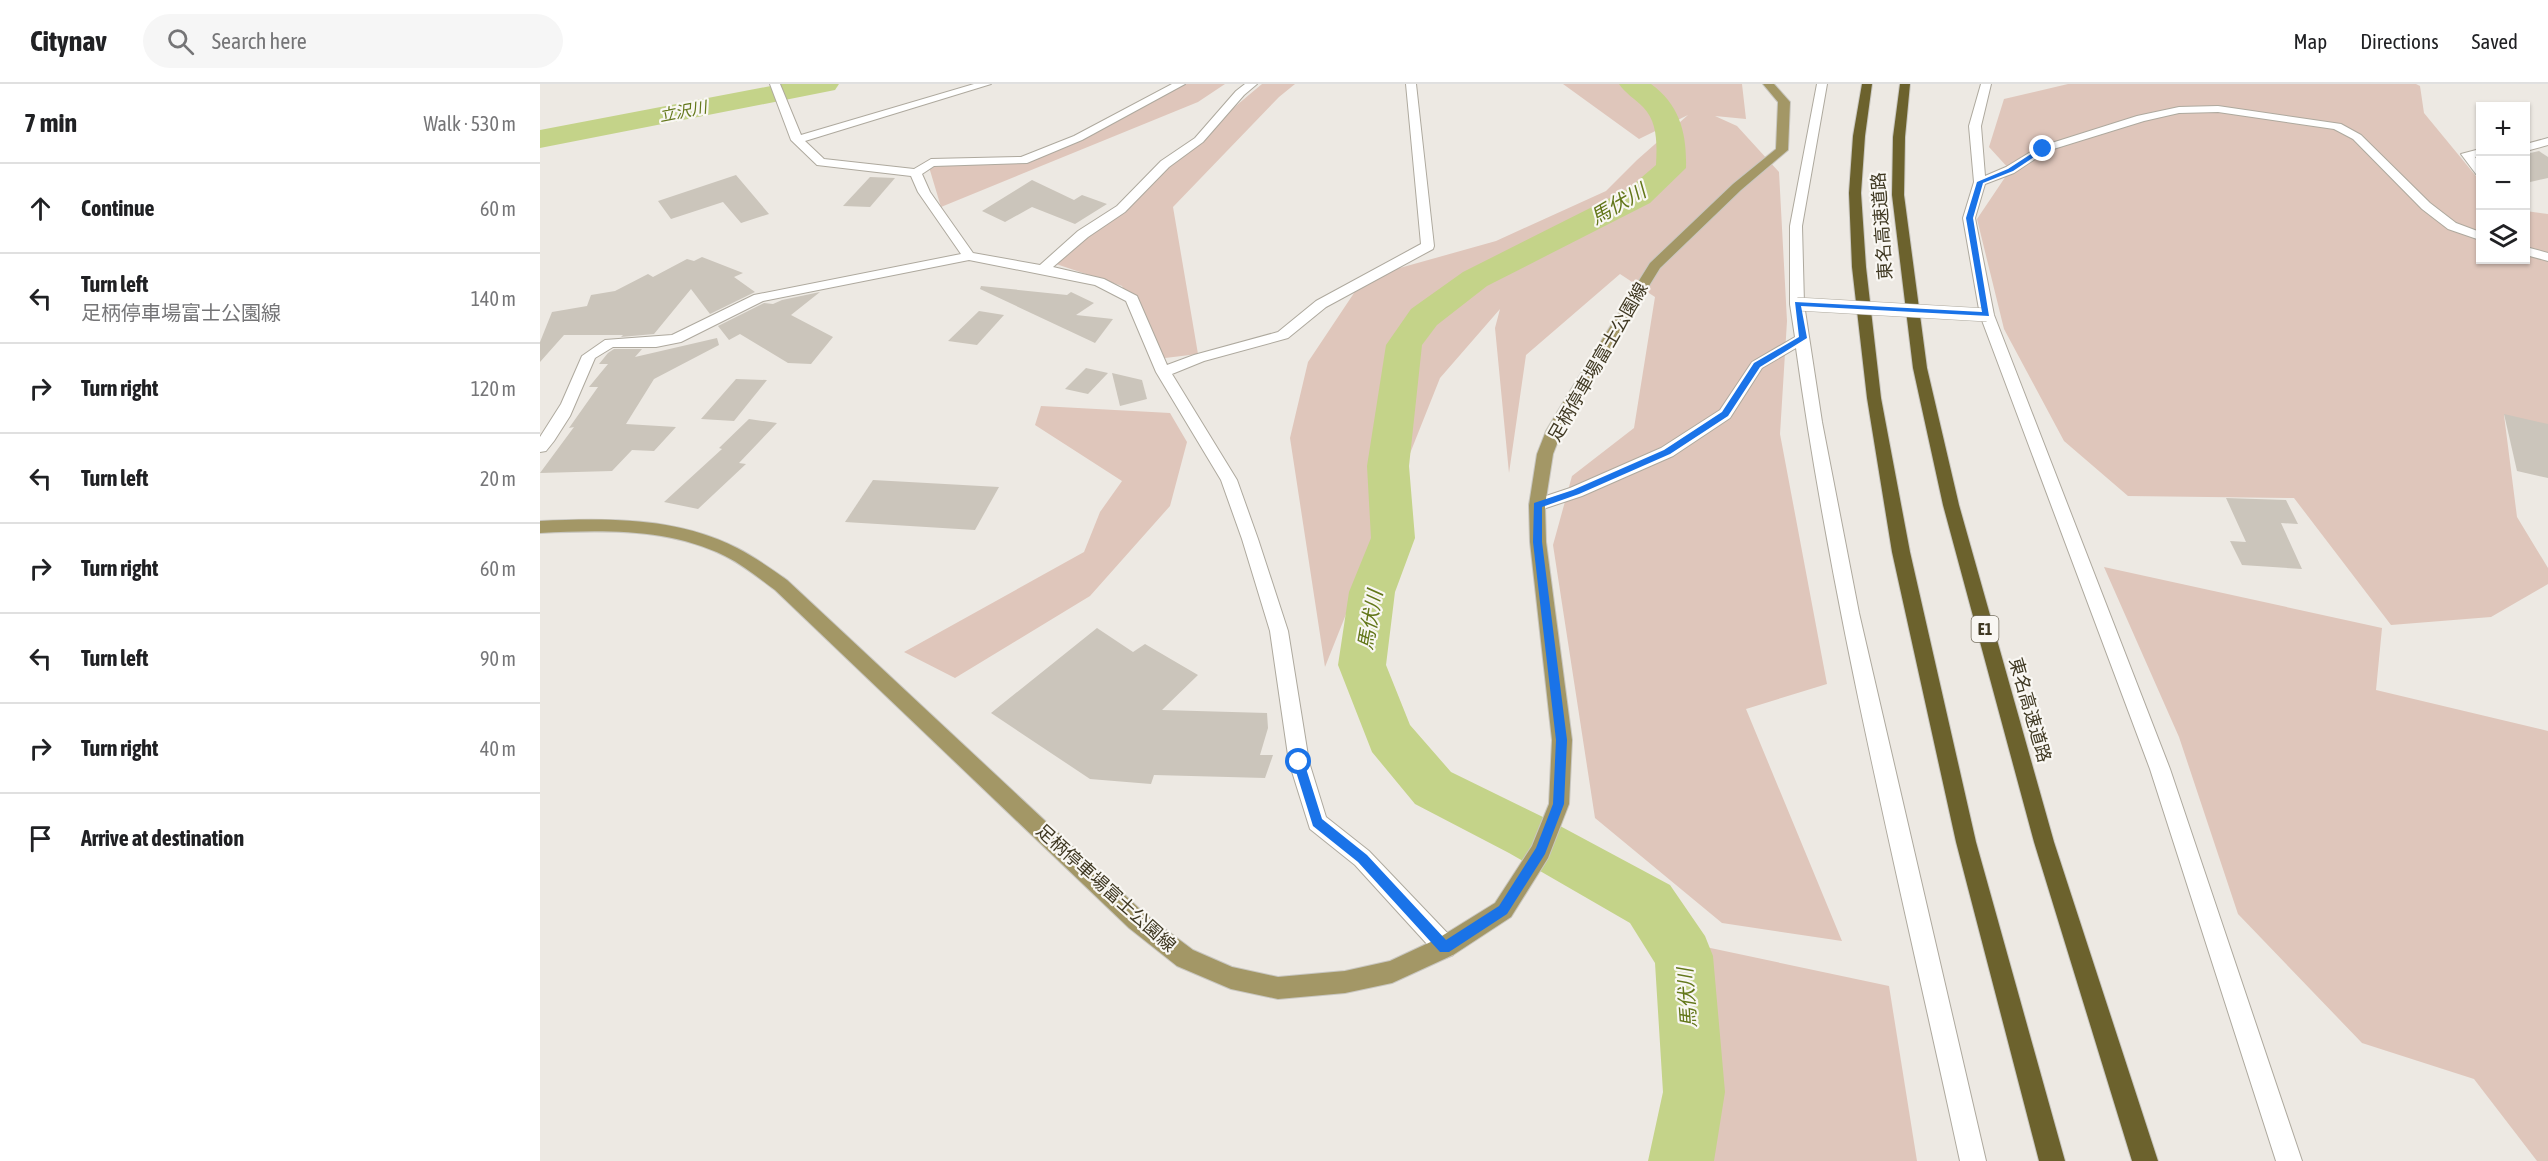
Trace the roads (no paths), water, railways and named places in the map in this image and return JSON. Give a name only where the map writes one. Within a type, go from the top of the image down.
[{"type":"highway","name":"東名高速道路","points":[[1867,84],[1859,136],[1855,193],[1859,267],[1874,398],[1901,552],[1966,842],[2052,1161]]},
{"type":"highway","name":"東名高速道路","points":[[1905,84],[1899,137],[1898,195],[1920,368],[1951,505],[2044,842],[2145,1161]]},
{"type":"main road","name":"足柄停車場富士公園線","points":[[540,527],[634,526],[681,535],[730,552],[781,585],[1137,921],[1185,958],[1231,978],[1278,988],[1345,982],[1392,972],[1445,947],[1503,910],[1541,850],[1559,804],[1562,740],[1538,542],[1537,506],[1545,454],[1554,431],[1655,266],[1737,187],[1782,150],[1784,102],[1768,84]]},
{"type":"street","points":[[776,84],[797,140],[821,162],[916,173],[931,163],[1023,160],[1078,138],[1180,84]]},
{"type":"street","points":[[797,140],[986,84]]},
{"type":"street","points":[[1043,268],[1083,234],[1121,209],[1165,164],[1199,140],[1240,93],[1252,84]]},
{"type":"street","points":[[1163,372],[1199,358],[1283,335],[1321,303],[1428,246],[1411,84]]},
{"type":"street","points":[[1822,84],[1796,226],[1797,303],[1814,422],[1850,613],[1973,1161]]},
{"type":"street","points":[[1986,84],[1975,126],[1980,182],[1970,218],[1987,315],[2160,769],[2289,1161]]},
{"type":"street","points":[[1980,182],[2010,170],[2043,149],[2141,118],[2180,110],[2218,109],[2337,126],[2357,137],[2426,206],[2452,226],[2476,234]]},
{"type":"street","points":[[2530,147],[2548,141]]},
{"type":"street","points":[[2476,153],[2467,154],[2476,165]]},
{"type":"street","points":[[916,173],[924,192],[969,256]]},
{"type":"street","points":[[2530,252],[2548,257]]},
{"type":"street","points":[[540,447],[550,436],[577,386],[589,356],[610,343],[656,343],[676,339],[759,298],[969,256],[1043,268],[1099,282],[1132,299],[1163,372],[1229,480],[1250,538],[1280,631],[1299,762],[1317,822],[1362,858],[1445,947]]},
{"type":"street","points":[[1797,303],[1987,315]]},
{"type":"street","points":[[1537,506],[1576,492],[1667,452],[1725,414],[1757,365],[1803,338]]},
{"type":"waterway","name":"立沢川","points":[[540,139],[825,84]]},
{"type":"waterway","name":"馬伏川","points":[[1633,84],[1654,101],[1666,120],[1670,130],[1671,168],[1639,196],[1475,279],[1424,317],[1404,345],[1397,382],[1388,466],[1393,538],[1372,592],[1362,665],[1390,737],[1433,788],[1528,836],[1650,904],[1684,956],[1694,1092],[1681,1161]]}]
